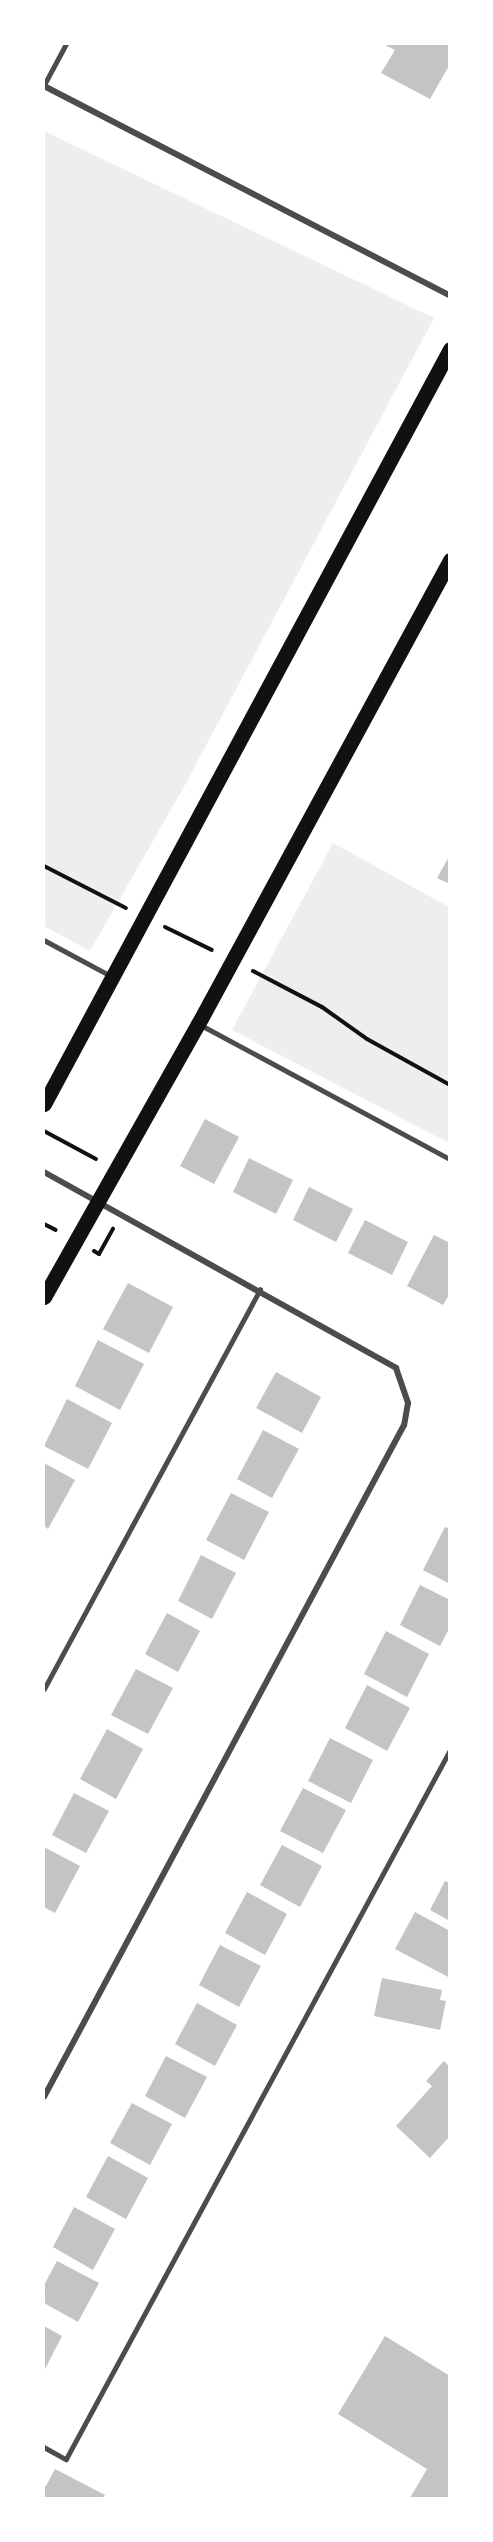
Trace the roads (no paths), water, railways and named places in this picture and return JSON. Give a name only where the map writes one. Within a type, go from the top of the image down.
[{"type":"main road","points":[[44,1104],[143,916],[450,349]]},
{"type":"main road","points":[[44,1297],[233,961],[444,577],[450,560]]},
{"type":"street","points":[[44,86],[450,296]]},
{"type":"street","points":[[44,1172],[260,1290],[396,1368],[408,1403],[404,1425],[44,2097]]},
{"type":"lane","points":[[44,86],[66,44]]},
{"type":"lane","points":[[44,940],[111,976]]},
{"type":"lane","points":[[198,1024],[450,1159]]},
{"type":"lane","points":[[44,1689],[260,1290]]},
{"type":"lane","points":[[44,2447],[66,2459],[450,1750]]}]
